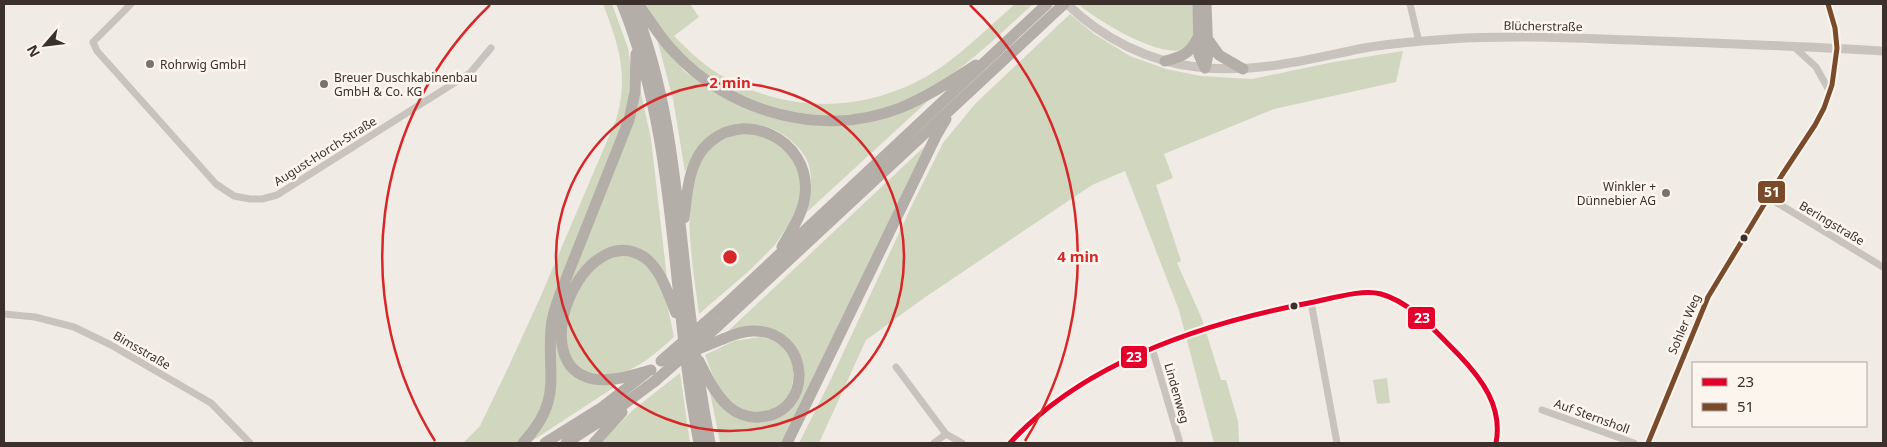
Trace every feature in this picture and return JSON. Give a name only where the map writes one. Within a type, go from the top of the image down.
[{"type":"highway","points":[[622,4],[636,42],[651,93],[662,152],[681,324],[698,440]]},
{"type":"highway","points":[[633,4],[660,89],[672,152],[682,232],[692,354],[710,443]]},
{"type":"highway","points":[[638,4],[675,53],[707,81],[749,104],[772,112],[801,118],[850,120],[898,108],[941,87],[1000,49]]},
{"type":"highway","points":[[594,443],[636,396],[653,375],[661,361],[722,308],[1000,49],[1047,9],[1066,4]]},
{"type":"highway","points":[[1198,4],[1204,37],[1219,55],[1243,69]]},
{"type":"highway","points":[[1205,68],[1199,55],[1204,37],[1206,4]]},
{"type":"highway","points":[[692,354],[718,326],[952,109],[1047,9]]},
{"type":"highway","points":[[1165,61],[1189,52],[1204,37]]},
{"type":"highway","points":[[523,443],[542,420],[548,405],[551,392],[551,338],[554,315],[560,294],[629,120],[635,92],[636,42]]},
{"type":"highway","points":[[787,443],[936,136],[952,109]]},
{"type":"highway","points":[[682,232],[691,175],[704,149],[719,137],[736,130],[753,129],[762,131],[777,137],[790,146],[798,158],[805,176],[805,195],[800,213],[777,257]]},
{"type":"highway","points":[[653,375],[596,379],[580,373],[567,361],[561,344],[563,321],[572,296],[583,275],[593,262],[607,254],[622,251],[639,255],[649,261],[658,273],[681,324]]},
{"type":"highway","points":[[545,443],[653,375],[692,354],[723,339],[755,331],[770,334],[786,343],[797,359],[799,368],[798,387],[789,403],[774,414],[765,417],[747,416],[730,408],[718,394],[692,354]]},
{"type":"highway","points":[[566,443],[636,396]]},
{"type":"street","name":"August-Horch-Straße","points":[[131,4],[94,42],[97,51],[216,184],[234,196],[250,199],[262,199],[277,195],[340,156],[470,73],[491,48]]},
{"type":"street","name":"Blücherstraße","points":[[1066,4],[1106,34],[1134,49],[1165,61],[1205,68],[1243,69],[1276,66],[1376,46],[1479,37],[1792,46],[1883,51]]},
{"type":"street","points":[[1410,4],[1419,42]]},
{"type":"street","name":"Sohler Weg","points":[[1648,443],[1708,297],[1816,125],[1830,92],[1837,48],[1835,28],[1828,4]]},
{"type":"street","points":[[1792,46],[1816,67],[1830,92]]},
{"type":"street","name":"Beringstraße","points":[[1769,198],[1883,267]]},
{"type":"street","points":[[1010,443],[1039,414],[1058,400],[1109,369],[1152,348],[1238,320],[1311,302],[1353,294],[1380,293],[1396,299],[1414,312],[1463,359],[1481,381],[1492,400],[1497,414],[1498,433],[1496,443]]},
{"type":"street","points":[[1311,302],[1337,443]]},
{"type":"street","name":"Bimsstraße","points":[[4,314],[35,317],[74,327],[111,344],[211,403],[250,443]]},
{"type":"street","name":"Lindenweg","points":[[1152,348],[1180,443]]},
{"type":"street","points":[[896,367],[946,434],[962,443]]},
{"type":"street","name":"Auf Sternsholl","points":[[1542,410],[1634,443]]},
{"type":"street","points":[[934,443],[946,434]]},
{"type":"green space","points":[[603,4],[612,4],[628,48],[631,68],[628,112],[550,309],[548,387],[541,411],[526,435],[517,443],[463,443],[480,426],[507,370],[616,120],[622,89],[622,75],[618,47]]},
{"type":"green space","points":[[645,4],[690,4],[699,17],[674,36],[689,51],[717,73],[744,87],[772,97],[829,104],[858,101],[886,94],[914,83],[950,61],[1015,4],[1033,4],[970,61],[928,90],[899,103],[869,112],[839,115],[808,114],[777,108],[748,98],[720,83],[680,52],[660,28]]},
{"type":"green space","points":[[1078,4],[1193,4],[1193,42],[1181,50],[1167,50],[1151,46],[1100,20]]},
{"type":"green space","points":[[1070,14],[1094,34],[1130,56],[1166,69],[1201,76],[1252,79],[1334,62],[1403,51],[1396,82],[1274,109],[1164,154],[1173,178],[1156,185],[1181,261],[1177,263],[1202,319],[1221,380],[1226,380],[1238,421],[1239,443],[1214,443],[1179,310],[1125,171],[1092,185],[924,298],[866,340],[819,443],[799,443],[943,143],[975,104]]},
{"type":"green space","points":[[657,39],[685,72],[709,88],[732,102],[755,112],[776,118],[892,116],[929,100],[807,212],[811,180],[807,161],[800,149],[789,139],[766,127],[751,124],[734,126],[712,135],[698,147],[685,172],[673,99]]},
{"type":"green space","points":[[639,84],[651,139],[667,278],[660,270],[611,249],[602,252],[588,262],[579,277],[561,320],[557,339],[558,347],[568,369],[581,379],[594,383],[615,383],[616,386],[532,441],[541,426],[552,331]]},
{"type":"green space","points":[[738,134],[761,134],[786,149],[800,173],[800,204],[774,246],[750,270],[699,314],[689,213],[694,174],[704,154],[712,146]]},
{"type":"green space","points":[[925,146],[781,443],[720,443],[710,392],[736,416],[792,406],[799,353],[788,339],[726,333]]},
{"type":"green space","points":[[617,255],[640,259],[654,273],[663,294],[674,337],[634,368],[615,375],[606,375],[583,369],[574,362],[568,354],[565,333],[570,311],[587,273],[595,264]]},
{"type":"green space","points":[[760,337],[770,339],[782,347],[790,357],[793,370],[792,386],[788,396],[773,408],[757,412],[741,409],[728,400],[720,390],[705,355],[734,341]]},
{"type":"green space","points":[[680,373],[690,443],[600,443],[633,410]]},
{"type":"green space","points":[[1387,378],[1390,403],[1377,404],[1373,380]]},
{"type":"transit line","name":"51","points":[[1648,443],[1708,297],[1824,108],[1832,85],[1837,48],[1835,28],[1828,4]]},
{"type":"transit line","name":"23","points":[[1010,443],[1040,414],[1074,389],[1150,349],[1232,321],[1273,310],[1357,293],[1381,294],[1403,304],[1432,327],[1467,364],[1489,394],[1496,417],[1496,443]]},
{"type":"place","name":"Rohrwig GmbH","points":[[150,64]]},
{"type":"place","name":"Breuer Duschkabinenbau GmbH & Co. KG","points":[[324,84]]},
{"type":"place","name":"Winkler + Dünnebier AG","points":[[1666,193]]}]
